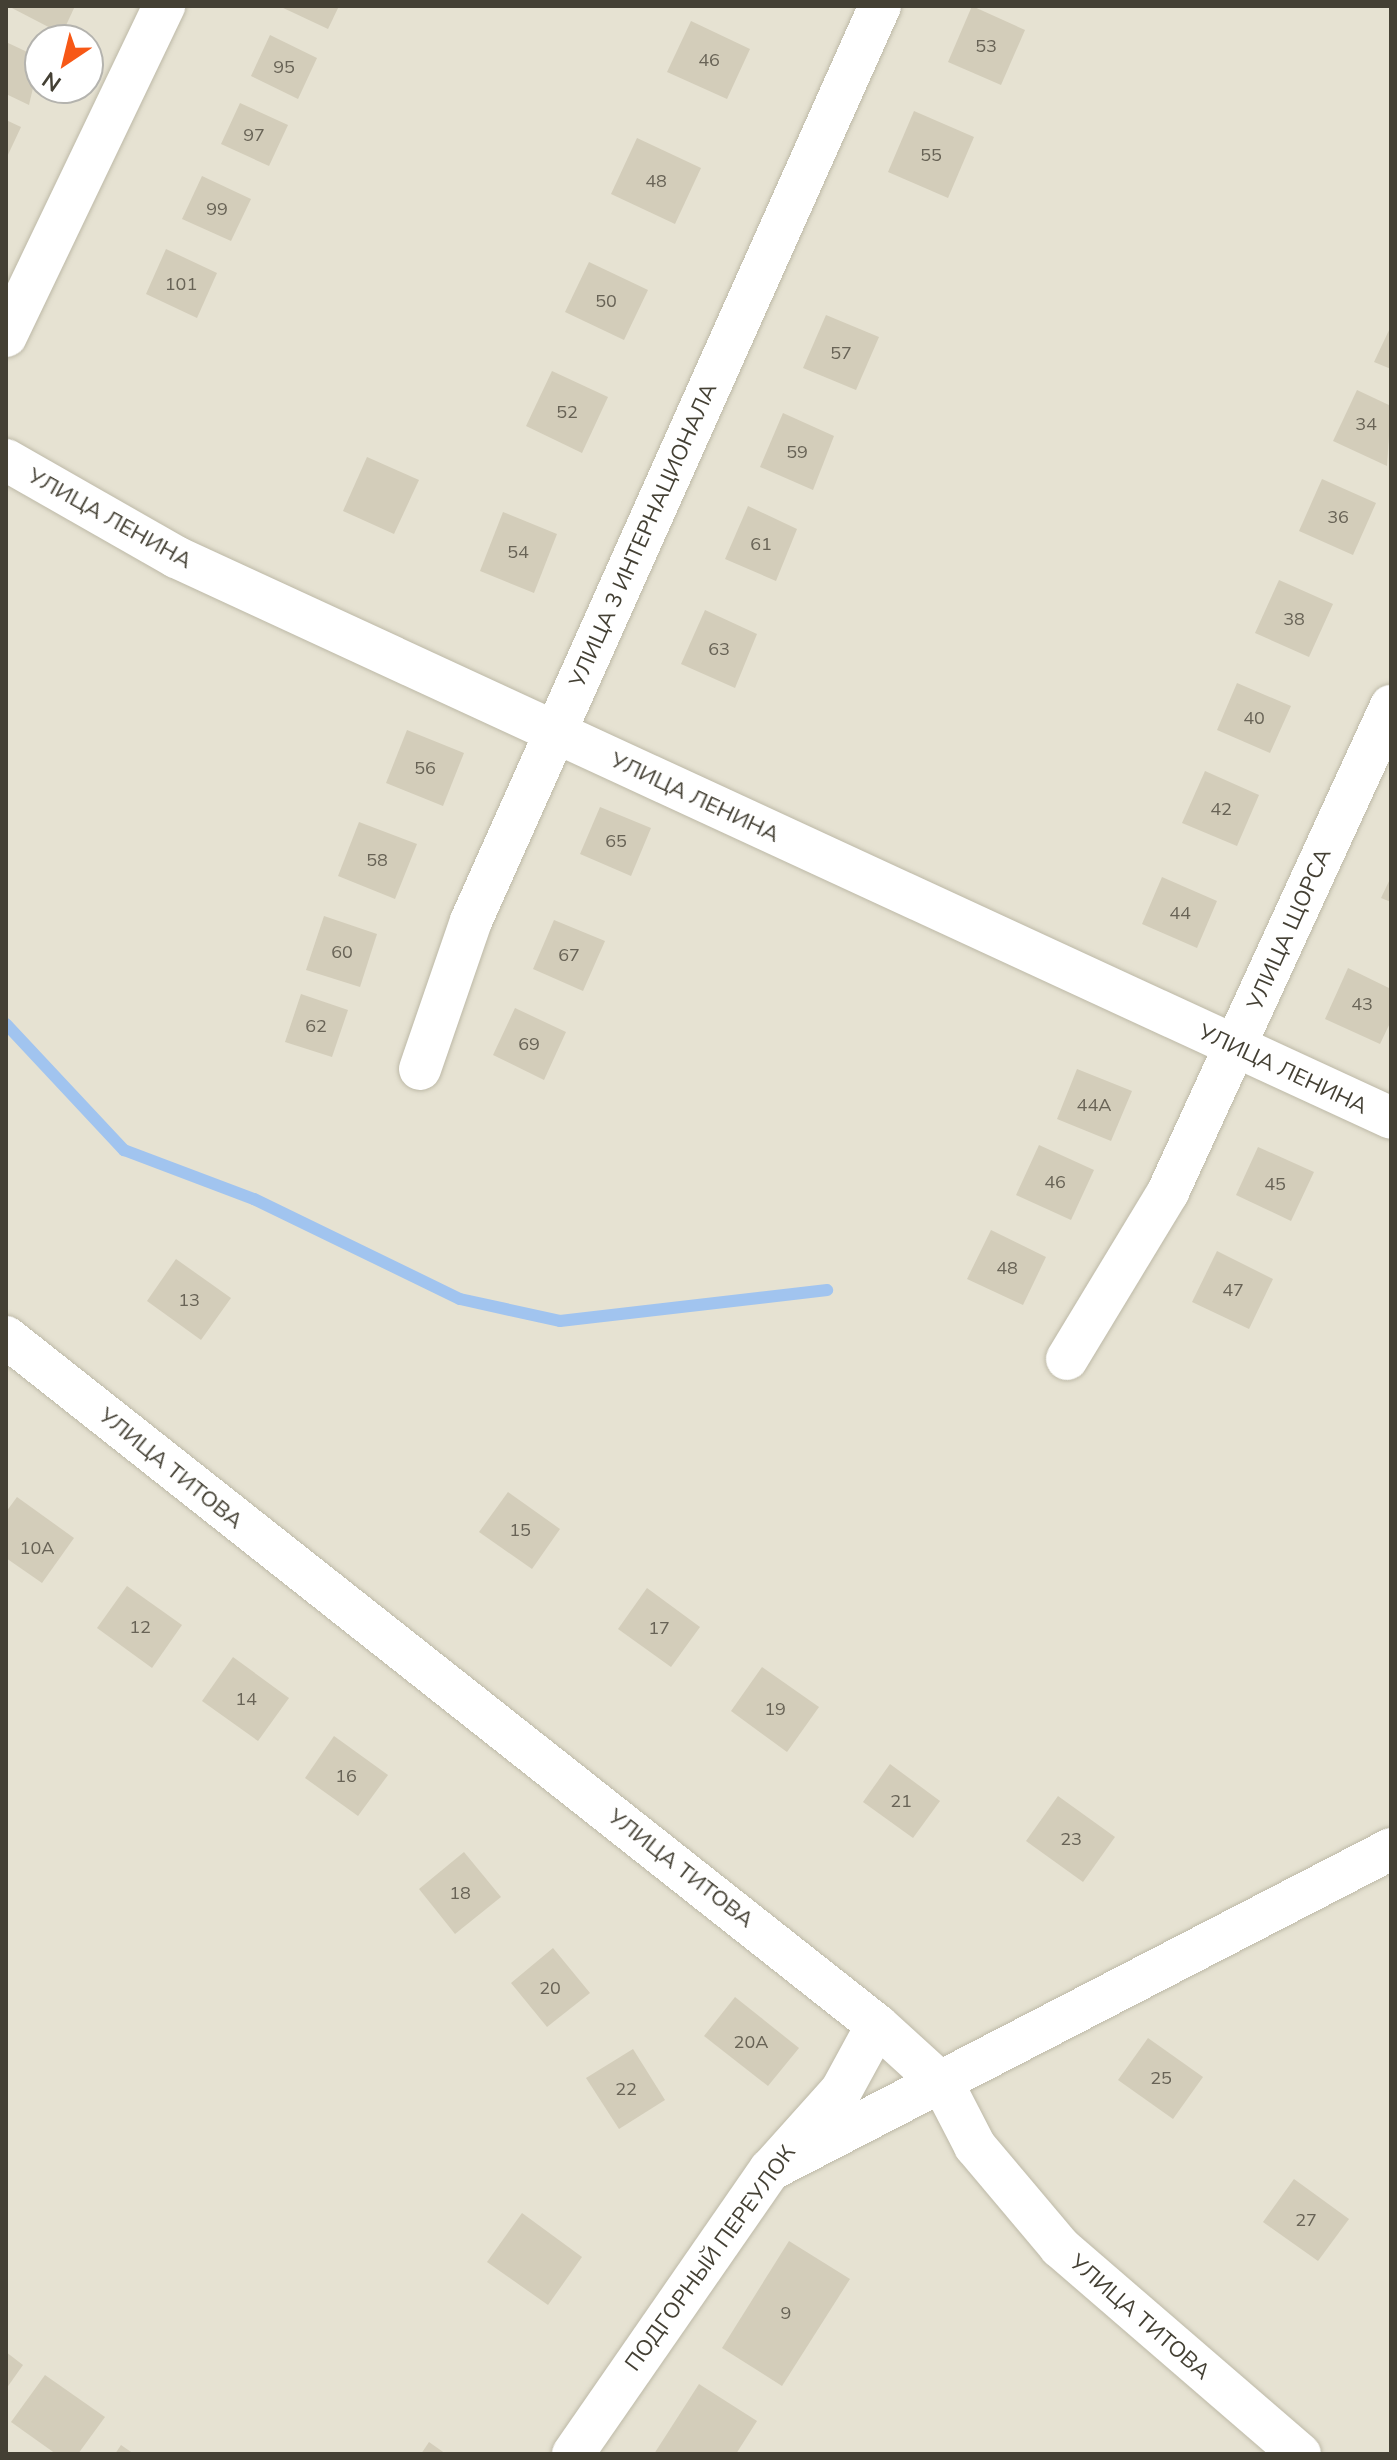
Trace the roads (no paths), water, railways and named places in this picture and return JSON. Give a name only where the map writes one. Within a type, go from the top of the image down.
[{"type":"street","points":[[6,336],[164,6]]},
{"type":"street","name":"УЛИЦА 3 ИНТЕРНАЦИОНАЛА","points":[[420,1069],[471,921],[880,6]]},
{"type":"street","name":"УЛИЦА ЛЕНИНА","points":[[6,460],[176,557],[1391,1118]]},
{"type":"street","name":"УЛИЦА ЩОРСА","points":[[1067,1359],[1168,1192],[1391,706]]},
{"type":"street","name":"УЛИЦА ТИТОВА","points":[[6,1337],[877,2025],[944,2086],[975,2146],[1060,2247],[1300,2454]]},
{"type":"street","points":[[770,2170],[944,2086],[1391,1849]]},
{"type":"street","name":"ПОДГОРНЫЙ ПЕРЕУЛОК","points":[[573,2454],[770,2170],[841,2091],[877,2025]]},
{"type":"waterway","points":[[6,1024],[124,1150],[254,1199],[460,1299],[560,1321],[827,1290]]}]
